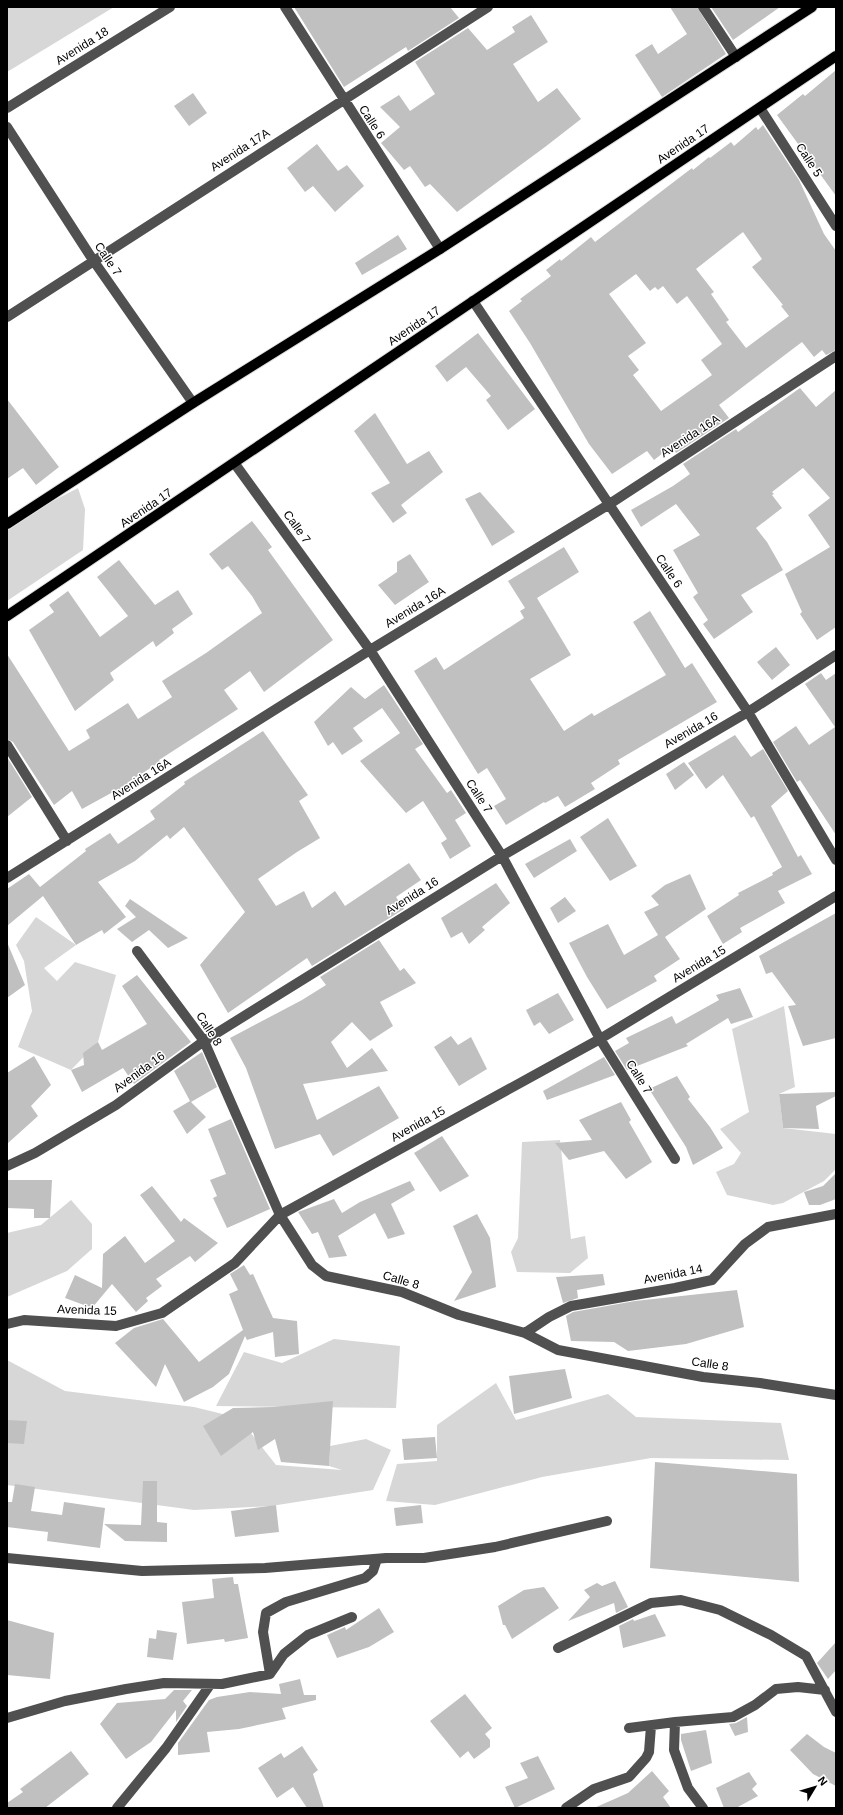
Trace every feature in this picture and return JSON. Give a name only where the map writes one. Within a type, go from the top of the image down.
[{"type":"main road","points":[[7,524],[193,403],[440,249],[812,7]]},
{"type":"main road","name":"Avenida 17","points":[[7,616],[235,464],[836,56]]},
{"type":"street","name":"Avenida 18","points":[[7,108],[170,7]]},
{"type":"street","name":"Calle 6","points":[[285,7],[343,100],[440,249]]},
{"type":"street","name":"Avenida 17A","points":[[7,317],[93,260],[488,7]]},
{"type":"street","points":[[704,7],[736,57]]},
{"type":"street","name":"Calle 5","points":[[760,108],[836,226]]},
{"type":"street","name":"Calle 7","points":[[7,127],[93,260],[193,403]]},
{"type":"street","name":"Calle 6","points":[[473,301],[608,506],[748,712],[836,860]]},
{"type":"street","name":"Avenida 16A","points":[[7,878],[370,650],[608,506],[836,356]]},
{"type":"street","name":"Calle 7","points":[[235,464],[370,650],[502,856],[600,1039],[674,1159]]},
{"type":"street","name":"Avenida 16","points":[[7,1166],[35,1154],[116,1105],[204,1041],[502,856],[748,712],[836,655]]},
{"type":"street","points":[[7,745],[67,841]]},
{"type":"street","name":"Avenida 15","points":[[7,1324],[24,1320],[116,1326],[162,1313],[235,1263],[280,1215],[600,1039],[836,896]]},
{"type":"street","name":"Calle 8","points":[[137,951],[204,1041],[280,1215],[312,1265],[326,1276],[402,1292],[459,1315],[525,1333],[558,1350],[702,1377],[760,1383],[836,1395]]},
{"type":"street","name":"Avenida 14","points":[[525,1333],[549,1317],[572,1306],[712,1280],[745,1244],[768,1227],[836,1214]]},
{"type":"street","points":[[7,1558],[142,1571],[265,1568],[386,1558],[424,1558],[495,1547],[607,1521]]},
{"type":"street","points":[[270,1674],[263,1632],[266,1613],[286,1602],[365,1578],[373,1571],[377,1559]]},
{"type":"street","points":[[558,1648],[651,1603],[681,1600],[720,1610],[771,1635],[806,1656],[836,1712]]},
{"type":"street","points":[[7,1718],[65,1701],[156,1684],[222,1684],[270,1674],[284,1654],[308,1635],[352,1617]]},
{"type":"street","points":[[117,1808],[166,1748],[210,1685]]},
{"type":"street","points":[[628,1728],[733,1717],[755,1705],[776,1689],[798,1687],[825,1690]]},
{"type":"street","points":[[675,1722],[674,1750],[688,1788],[703,1808]]},
{"type":"street","points":[[566,1808],[594,1789],[629,1776],[646,1758],[649,1752],[651,1726]]},
{"type":"shaded area","points":[[7,7],[114,7],[7,72]]},
{"type":"shaded area","points":[[78,488],[85,509],[83,550],[7,601],[7,531],[53,501]]},
{"type":"shaded area","points":[[36,917],[76,945],[44,968],[57,981],[75,962],[116,975],[98,1042],[71,1070],[18,1047],[32,1011],[24,961],[16,945]]},
{"type":"shaded area","points":[[784,1006],[795,1087],[779,1094],[783,1128],[836,1134],[836,1169],[824,1181],[783,1203],[773,1205],[727,1195],[716,1172],[734,1164],[741,1153],[720,1129],[749,1112],[732,1029]]},
{"type":"shaded area","points":[[560,1140],[571,1239],[585,1236],[588,1258],[570,1273],[517,1272],[511,1252],[518,1238],[522,1142]]},
{"type":"shaded area","points":[[71,1200],[92,1224],[92,1249],[67,1271],[7,1297],[7,1233],[41,1225]]},
{"type":"shaded area","points":[[334,1339],[400,1346],[396,1408],[216,1406],[244,1352],[282,1363]]},
{"type":"shaded area","points":[[7,1360],[65,1391],[194,1407],[239,1418],[276,1465],[342,1470],[329,1466],[330,1446],[366,1439],[391,1450],[373,1490],[271,1506],[194,1510],[7,1485]]},
{"type":"shaded area","points":[[496,1383],[516,1420],[608,1394],[636,1417],[781,1423],[789,1460],[651,1458],[542,1477],[435,1505],[386,1501],[397,1464],[437,1461],[437,1425]]},
{"type":"building","points":[[294,7],[450,7],[459,18],[408,51],[406,47],[344,87]]},
{"type":"building","points":[[670,7],[697,7],[726,54],[662,97],[635,55],[652,44],[658,54],[687,34]]},
{"type":"building","points":[[711,7],[780,7],[733,40]]},
{"type":"building","points":[[531,15],[548,42],[513,64],[538,102],[557,88],[581,119],[457,212],[430,184],[425,187],[410,166],[404,170],[381,143],[400,127],[380,107],[399,95],[410,111],[435,94],[415,62],[468,28],[487,50],[515,32],[512,27]]},
{"type":"building","points":[[836,70],[836,196],[777,115],[803,94],[805,96]]},
{"type":"building","points":[[193,93],[207,113],[189,126],[174,106]]},
{"type":"building","points":[[763,125],[799,180],[824,234],[836,251],[836,350],[826,355],[822,350],[814,357],[802,342],[719,405],[729,418],[676,453],[672,446],[654,460],[647,451],[612,474],[589,444],[530,343],[509,311],[522,301],[520,299],[551,276],[546,270],[560,259],[561,261],[591,237],[595,242],[692,168],[693,170],[731,142],[734,146],[756,127],[758,130]],"holes":[[[743,232],[762,259],[752,267],[783,305],[781,306],[789,316],[746,348],[726,322],[729,320],[711,294],[714,292],[696,269]],[[636,274],[650,291],[655,287],[658,290],[663,286],[677,304],[687,296],[722,344],[701,360],[712,375],[661,411],[633,375],[639,370],[628,356],[646,343],[609,294]]]},
{"type":"building","points":[[317,144],[338,171],[347,165],[364,186],[335,212],[313,186],[305,192],[287,168]]},
{"type":"building","points":[[398,235],[407,249],[362,275],[355,263]]},
{"type":"building","points":[[478,333],[535,409],[508,430],[486,400],[491,396],[466,367],[447,382],[435,366]]},
{"type":"building","points":[[800,388],[816,407],[836,390],[836,627],[817,640],[800,614],[802,612],[785,574],[830,547],[808,515],[830,498],[803,468],[772,492],[774,494],[772,495],[782,508],[756,528],[767,542],[783,570],[741,595],[753,612],[714,639],[703,624],[708,620],[693,597],[698,593],[673,550],[700,535],[676,504],[641,527],[631,510],[673,486],[690,474],[683,464],[736,429],[738,432]]},
{"type":"building","points":[[7,399],[59,467],[36,485],[23,468],[7,479]]},
{"type":"building","points":[[375,413],[407,464],[429,451],[443,472],[401,505],[407,513],[393,523],[371,493],[390,483],[354,431]]},
{"type":"building","points":[[480,492],[515,532],[492,546],[465,499]]},
{"type":"building","points":[[252,521],[272,547],[268,550],[333,640],[264,692],[250,671],[224,690],[238,709],[159,760],[160,762],[127,783],[135,789],[117,797],[113,792],[82,809],[72,791],[54,805],[13,742],[7,739],[7,654],[69,751],[90,738],[86,730],[128,703],[138,719],[172,697],[162,681],[206,653],[262,613],[252,596],[228,566],[222,570],[209,554]]},
{"type":"building","points":[[564,547],[579,572],[537,598],[571,655],[530,679],[564,731],[592,713],[594,716],[666,675],[633,622],[650,611],[685,668],[692,663],[717,702],[618,760],[620,764],[591,783],[595,789],[565,807],[558,796],[545,803],[544,802],[506,825],[494,806],[506,799],[487,768],[478,774],[414,671],[436,657],[444,670],[524,618],[520,611],[525,608],[508,581]]},
{"type":"building","points":[[410,554],[429,582],[395,605],[378,585],[397,572],[397,562]]},
{"type":"building","points":[[119,560],[155,605],[178,590],[193,614],[172,629],[174,633],[156,647],[153,641],[110,673],[114,680],[75,711],[29,630],[54,612],[49,605],[68,591],[100,637],[128,616],[97,577]]},
{"type":"building","points":[[776,647],[790,665],[772,680],[757,662]]},
{"type":"building","points":[[821,673],[826,680],[836,673],[836,835],[800,780],[797,782],[773,742],[796,726],[809,745],[835,727],[805,684]]},
{"type":"building","points":[[384,685],[423,744],[415,749],[447,793],[451,790],[466,813],[455,820],[471,846],[450,859],[441,843],[447,839],[423,801],[406,813],[360,761],[400,733],[382,708],[353,728],[363,741],[342,755],[333,742],[328,746],[314,722],[351,687],[365,699]]},
{"type":"building","points":[[263,731],[308,795],[299,801],[320,838],[258,879],[276,906],[304,891],[312,908],[335,891],[345,906],[409,863],[421,880],[396,897],[404,909],[312,966],[307,958],[228,1013],[200,965],[245,912],[184,827],[170,839],[167,835],[135,861],[98,882],[126,917],[104,934],[102,930],[76,945],[43,896],[7,926],[7,889],[29,874],[40,887],[86,851],[85,849],[110,833],[118,844],[155,819],[150,811],[185,784],[184,782]]},
{"type":"building","points":[[735,735],[751,757],[763,749],[788,791],[771,806],[798,857],[801,855],[812,874],[778,891],[785,903],[740,928],[742,932],[723,944],[707,916],[739,895],[738,893],[773,875],[772,873],[782,867],[754,816],[751,818],[723,775],[706,789],[688,763]]},
{"type":"building","points":[[7,757],[32,797],[7,817]]},
{"type":"building","points":[[684,762],[694,775],[675,790],[666,774]]},
{"type":"building","points":[[608,818],[637,866],[610,881],[580,837]]},
{"type":"building","points":[[570,839],[577,851],[534,878],[525,864]]},
{"type":"building","points":[[690,874],[706,909],[665,937],[680,959],[654,976],[657,981],[607,1009],[587,977],[569,943],[608,924],[624,955],[658,935],[644,912],[659,905],[651,896],[665,885]]},
{"type":"building","points":[[496,883],[510,903],[482,927],[485,930],[469,944],[462,932],[451,938],[441,918]]},
{"type":"building","points":[[565,897],[576,911],[558,923],[550,908]]},
{"type":"building","points":[[130,899],[188,938],[168,948],[149,930],[132,942],[117,929],[136,917],[125,906]]},
{"type":"building","points":[[836,913],[836,1038],[803,1046],[788,1006],[796,1005],[772,972],[766,974],[759,956]]},
{"type":"building","points":[[379,940],[400,971],[404,968],[416,983],[380,1002],[393,1026],[370,1041],[352,1022],[331,1042],[347,1068],[372,1048],[388,1071],[303,1084],[317,1120],[379,1086],[399,1118],[333,1156],[320,1134],[275,1149],[246,1068],[230,1038],[302,1000],[326,985],[320,977]]},
{"type":"building","points":[[7,942],[25,985],[7,998]]},
{"type":"building","points":[[137,975],[191,1042],[134,1084],[123,1068],[82,1092],[71,1070],[84,1065],[83,1053],[98,1042],[102,1050],[147,1024],[122,986]]},
{"type":"building","points":[[740,988],[753,1017],[731,1024],[728,1018],[686,1044],[688,1046],[627,1070],[615,1051],[629,1043],[626,1038],[672,1016],[676,1024],[719,1000],[716,995]]},
{"type":"building","points":[[558,993],[574,1020],[549,1034],[540,1022],[534,1026],[526,1010]]},
{"type":"building","points":[[451,1036],[458,1045],[471,1037],[487,1069],[459,1086],[434,1047]]},
{"type":"building","points":[[202,1052],[217,1087],[191,1102],[206,1117],[187,1134],[173,1111],[190,1101],[174,1071]]},
{"type":"building","points":[[34,1056],[51,1085],[31,1106],[38,1116],[7,1144],[7,1073]]},
{"type":"building","points":[[604,1057],[615,1075],[547,1100],[543,1091]]},
{"type":"building","points":[[677,1076],[690,1097],[688,1099],[710,1127],[723,1148],[693,1165],[686,1147],[649,1089]]},
{"type":"building","points":[[836,1092],[836,1096],[816,1106],[819,1129],[783,1128],[779,1094]]},
{"type":"building","points":[[621,1102],[631,1120],[629,1122],[652,1162],[626,1179],[604,1151],[569,1160],[555,1143],[592,1140],[579,1120]]},
{"type":"building","points":[[231,1119],[270,1209],[227,1228],[213,1198],[217,1196],[210,1180],[226,1174],[208,1129]]},
{"type":"building","points":[[442,1136],[469,1176],[440,1192],[414,1153]]},
{"type":"building","points":[[836,1173],[836,1199],[820,1205],[809,1205],[804,1192],[823,1186]]},
{"type":"building","points":[[7,1180],[52,1180],[50,1218],[34,1218],[34,1209],[7,1208]]},
{"type":"building","points":[[410,1181],[415,1190],[391,1204],[405,1234],[388,1239],[375,1213],[338,1236],[347,1256],[329,1258],[318,1232],[312,1234],[298,1212],[334,1199],[342,1213],[360,1202]]},
{"type":"building","points":[[152,1186],[181,1222],[184,1218],[218,1243],[195,1262],[190,1256],[156,1279],[162,1286],[146,1298],[148,1301],[136,1312],[112,1284],[92,1308],[65,1298],[75,1275],[102,1288],[103,1254],[125,1236],[145,1263],[175,1241],[140,1195]]},
{"type":"building","points":[[477,1214],[490,1238],[496,1287],[454,1301],[472,1272],[453,1226]]},
{"type":"building","points":[[244,1265],[250,1275],[253,1274],[273,1318],[297,1321],[299,1354],[275,1357],[273,1332],[247,1340],[245,1336],[229,1374],[213,1387],[184,1402],[165,1364],[156,1387],[115,1343],[134,1328],[163,1319],[199,1362],[243,1330],[229,1294],[238,1290],[230,1274]]},
{"type":"building","points":[[603,1274],[605,1285],[577,1290],[578,1298],[563,1303],[556,1277]]},
{"type":"building","points":[[737,1290],[744,1327],[686,1344],[628,1351],[614,1342],[571,1341],[566,1316],[573,1312],[635,1301]]},
{"type":"building","points":[[565,1369],[572,1398],[514,1414],[509,1376]]},
{"type":"building","points":[[333,1401],[329,1466],[281,1462],[275,1439],[258,1450],[253,1432],[221,1456],[203,1426],[233,1408],[273,1407]]},
{"type":"building","points":[[7,1420],[27,1421],[24,1444],[7,1443]]},
{"type":"building","points":[[435,1437],[437,1458],[404,1460],[402,1439]]},
{"type":"building","points":[[655,1462],[797,1474],[799,1582],[650,1568]]},
{"type":"building","points":[[143,1481],[157,1481],[157,1522],[167,1523],[167,1542],[125,1541],[104,1524],[141,1525]]},
{"type":"building","points":[[15,1484],[35,1487],[31,1511],[62,1515],[64,1502],[105,1508],[100,1548],[47,1541],[48,1532],[7,1527],[7,1502],[12,1502]]},
{"type":"building","points":[[276,1505],[279,1532],[235,1537],[231,1511]]},
{"type":"building","points":[[421,1505],[423,1523],[396,1526],[394,1508]]},
{"type":"building","points":[[233,1577],[234,1584],[238,1584],[248,1638],[225,1642],[224,1639],[187,1644],[182,1602],[214,1598],[212,1579]]},
{"type":"building","points":[[615,1581],[628,1607],[616,1613],[614,1603],[568,1621],[590,1597],[584,1590],[597,1583],[602,1586]]},
{"type":"building","points":[[544,1587],[559,1608],[512,1639],[505,1625],[503,1625],[498,1606],[524,1590]]},
{"type":"building","points":[[379,1608],[394,1632],[369,1647],[337,1658],[327,1635],[345,1627],[346,1630]]},
{"type":"building","points":[[655,1614],[666,1636],[623,1648],[619,1626],[633,1619],[634,1621]]},
{"type":"building","points":[[7,1620],[54,1633],[50,1679],[7,1675]]},
{"type":"building","points":[[157,1630],[177,1633],[173,1660],[147,1657],[149,1638],[156,1639]]},
{"type":"building","points":[[836,1642],[836,1670],[828,1679],[817,1663]]},
{"type":"building","points":[[300,1679],[304,1695],[316,1695],[316,1700],[282,1708],[286,1719],[239,1729],[207,1732],[210,1752],[178,1755],[178,1743],[209,1700],[217,1697],[250,1692],[281,1694],[279,1684]]},
{"type":"building","points":[[174,1690],[192,1690],[183,1701],[187,1706],[176,1722],[176,1710],[151,1742],[126,1759],[100,1724],[117,1703],[165,1699]]},
{"type":"building","points":[[465,1694],[492,1728],[485,1734],[490,1740],[490,1747],[474,1759],[468,1751],[460,1758],[430,1721]]},
{"type":"building","points":[[747,1717],[748,1732],[735,1736],[729,1724],[736,1723]]},
{"type":"building","points":[[706,1730],[712,1763],[691,1771],[681,1740],[681,1734]]},
{"type":"building","points":[[807,1734],[824,1747],[836,1753],[836,1786],[813,1774],[790,1750]]},
{"type":"building","points":[[302,1746],[318,1770],[313,1774],[324,1808],[307,1808],[293,1787],[277,1798],[258,1768],[281,1753],[284,1758]]},
{"type":"building","points":[[71,1751],[89,1774],[45,1808],[7,1808],[7,1803],[23,1792],[20,1789]]},
{"type":"building","points":[[538,1756],[555,1789],[515,1808],[505,1787],[528,1778],[520,1763]]},
{"type":"building","points":[[652,1771],[669,1791],[663,1797],[671,1808],[594,1808],[628,1793]]},
{"type":"building","points":[[749,1772],[757,1784],[752,1789],[758,1796],[736,1808],[724,1808],[716,1788]]}]
